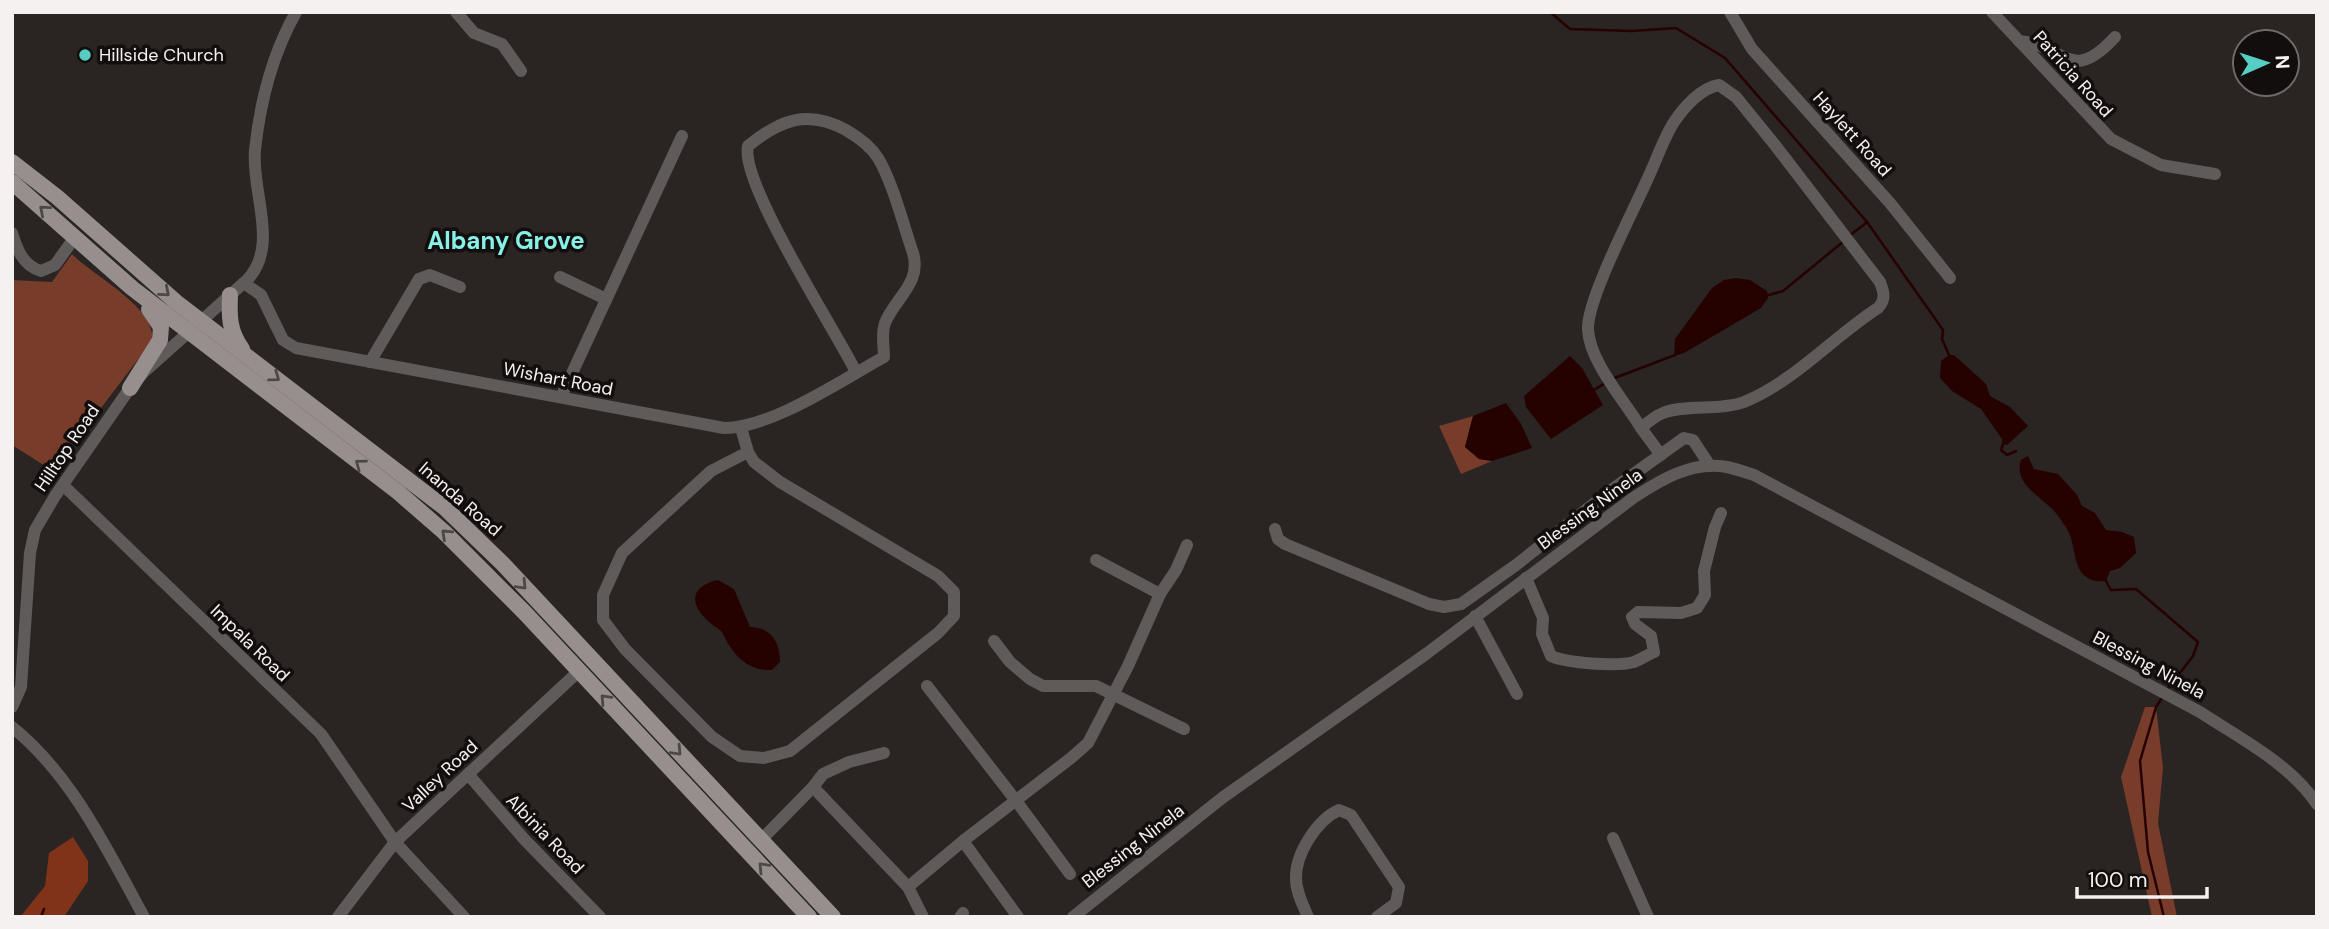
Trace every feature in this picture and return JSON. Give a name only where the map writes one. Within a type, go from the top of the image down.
[{"type":"main road","name":"Inanda Road","points":[[12,162],[57,197],[201,321],[445,508],[503,564],[833,917]]},
{"type":"main road","name":"Inanda Road","points":[[12,182],[132,288],[424,513],[472,558],[809,917]]},
{"type":"main road","points":[[130,388],[156,349],[161,333],[158,319],[132,288]]},
{"type":"main road","points":[[230,295],[232,332],[248,357]]},
{"type":"street","points":[[244,283],[258,264],[263,241],[255,160],[263,103],[276,52],[296,12]]},
{"type":"street","points":[[456,12],[473,32],[502,44],[521,71]]},
{"type":"street","name":"Haylett Road","points":[[1730,12],[1752,49],[1890,203],[1950,278]]},
{"type":"street","name":"Patricia Road","points":[[1992,12],[2111,139],[2161,165],[2215,174]]},
{"type":"street","points":[[2019,41],[2033,42],[2054,54],[2080,62],[2090,60],[2115,37]]},
{"type":"street","points":[[1641,428],[1665,412],[1717,407],[1745,401],[1776,385],[1882,304],[1884,291],[1847,240],[1736,97],[1718,85],[1710,86],[1673,124],[1602,279],[1589,316],[1591,345],[1611,381],[1641,428],[1661,455]]},
{"type":"street","name":"Wishart Road","points":[[244,283],[261,295],[278,333],[289,345],[717,426],[741,428],[766,421],[884,357],[883,331],[886,322],[915,275],[916,262],[880,160],[867,144],[855,135],[821,119],[805,118],[776,127],[748,146],[746,155],[757,188],[783,242],[856,372]]},
{"type":"street","points":[[561,397],[682,136]]},
{"type":"street","points":[[12,233],[23,259],[31,267],[41,271],[55,265],[75,237]]},
{"type":"street","points":[[370,362],[419,279],[430,275],[460,287]]},
{"type":"street","points":[[560,276],[606,299]]},
{"type":"street","name":"Hilltop Road","points":[[12,707],[21,687],[32,541],[40,521],[130,388],[187,332],[244,283]]},
{"type":"street","points":[[741,428],[754,462],[780,482],[938,576],[954,592],[954,616],[938,633],[790,751],[764,758],[740,756],[712,737],[625,649],[603,620],[603,595],[622,553],[711,471],[748,452]]},
{"type":"street","points":[[1275,529],[1278,539],[1285,544],[1429,604],[1452,607],[1461,604],[1516,565],[1677,442],[1689,437],[1710,467]]},
{"type":"street","name":"Blessing Ninela","points":[[1073,917],[1223,798],[1633,498],[1664,477],[1710,467],[1725,467],[1754,475],[2172,697],[2261,751],[2290,775],[2317,804]]},
{"type":"street","name":"Impala Road","points":[[62,485],[321,734],[395,842],[464,917]]},
{"type":"street","points":[[1526,578],[1544,618],[1542,635],[1551,656],[1596,663],[1633,663],[1654,652],[1651,636],[1635,624],[1632,617],[1638,612],[1681,613],[1697,608],[1706,595],[1704,571],[1721,513]]},
{"type":"street","points":[[908,887],[962,841],[1017,802],[1088,743],[1160,594],[1176,570],[1187,545]]},
{"type":"street","points":[[1096,559],[1160,594]]},
{"type":"street","points":[[1475,616],[1517,694]]},
{"type":"street","points":[[994,641],[1010,662],[1043,686],[1096,686],[1184,729]]},
{"type":"street","name":"Valley Road","points":[[338,917],[395,842],[579,671]]},
{"type":"street","points":[[927,686],[1070,874]]},
{"type":"street","points":[[12,727],[61,777],[102,842],[144,917]]},
{"type":"street","points":[[761,839],[823,774],[884,753]]},
{"type":"street","name":"Albinia Road","points":[[468,774],[516,831],[600,917]]},
{"type":"street","points":[[813,787],[908,887],[923,917]]},
{"type":"street","points":[[1308,917],[1298,894],[1298,863],[1317,828],[1324,819],[1339,810],[1351,815],[1399,887],[1396,903],[1377,917]]},
{"type":"street","points":[[1613,838],[1648,917]]},
{"type":"street","points":[[962,841],[1018,917]]},
{"type":"street","points":[[448,917],[451,903]]},
{"type":"shaded area","points":[[72,254],[135,305],[151,329],[152,341],[53,471],[12,445],[12,280],[52,282]]},
{"type":"shaded area","points":[[1724,280],[1750,280],[1767,291],[1768,298],[1761,308],[1684,353],[1674,356],[1675,339],[1712,288]]},
{"type":"shaded area","points":[[1954,355],[1986,384],[1990,396],[2010,407],[2028,426],[2007,445],[2003,444],[1981,409],[1952,391],[1940,378],[1941,361]]},
{"type":"shaded area","points":[[1570,356],[1582,368],[1603,405],[1551,439],[1526,407],[1524,396]]},
{"type":"shaded area","points":[[1506,403],[1521,424],[1532,448],[1492,461],[1479,459],[1465,447],[1473,416]]},
{"type":"shaded area","points":[[1473,416],[1465,447],[1479,459],[1492,461],[1461,474],[1439,426]]},
{"type":"shaded area","points":[[2028,456],[2034,469],[2058,474],[2077,495],[2082,506],[2095,513],[2106,530],[2134,537],[2136,553],[2120,568],[2110,571],[2106,581],[2092,580],[2081,572],[2065,526],[2055,512],[2025,483],[2020,468],[2021,460]]},
{"type":"shaded area","points":[[718,580],[734,589],[750,627],[764,630],[776,642],[780,662],[772,670],[758,669],[741,659],[722,632],[699,611],[695,599],[699,589]]},
{"type":"shaded area","points":[[2145,707],[2156,707],[2163,768],[2158,823],[2177,917],[2152,917],[2121,777]]},
{"type":"shaded area","points":[[73,837],[88,861],[88,881],[64,917],[20,917],[45,886],[49,853]]},
{"type":"waterway","points":[[1550,12],[1570,29],[1632,31],[1676,28],[1725,58],[1867,222],[1943,330],[1942,339],[1950,357]]},
{"type":"waterway","points":[[1849,236],[1866,223]]},
{"type":"waterway","points":[[1765,296],[1783,291],[1844,241]]},
{"type":"waterway","points":[[1612,379],[1675,355]]},
{"type":"waterway","points":[[1594,390],[1607,382]]},
{"type":"waterway","points":[[2003,444],[2001,450],[2007,455],[2016,451]]},
{"type":"waterway","points":[[2106,581],[2111,590],[2136,589],[2198,642],[2193,656],[2167,690]]},
{"type":"waterway","points":[[2163,696],[2156,707],[2140,761],[2148,852],[2164,917]]},
{"type":"waterway","points":[[41,917],[44,909]]},
{"type":"place","name":"Hillside Church","points":[[85,55]]},
{"type":"district","name":"Albany Grove","points":[[506,240]]}]
